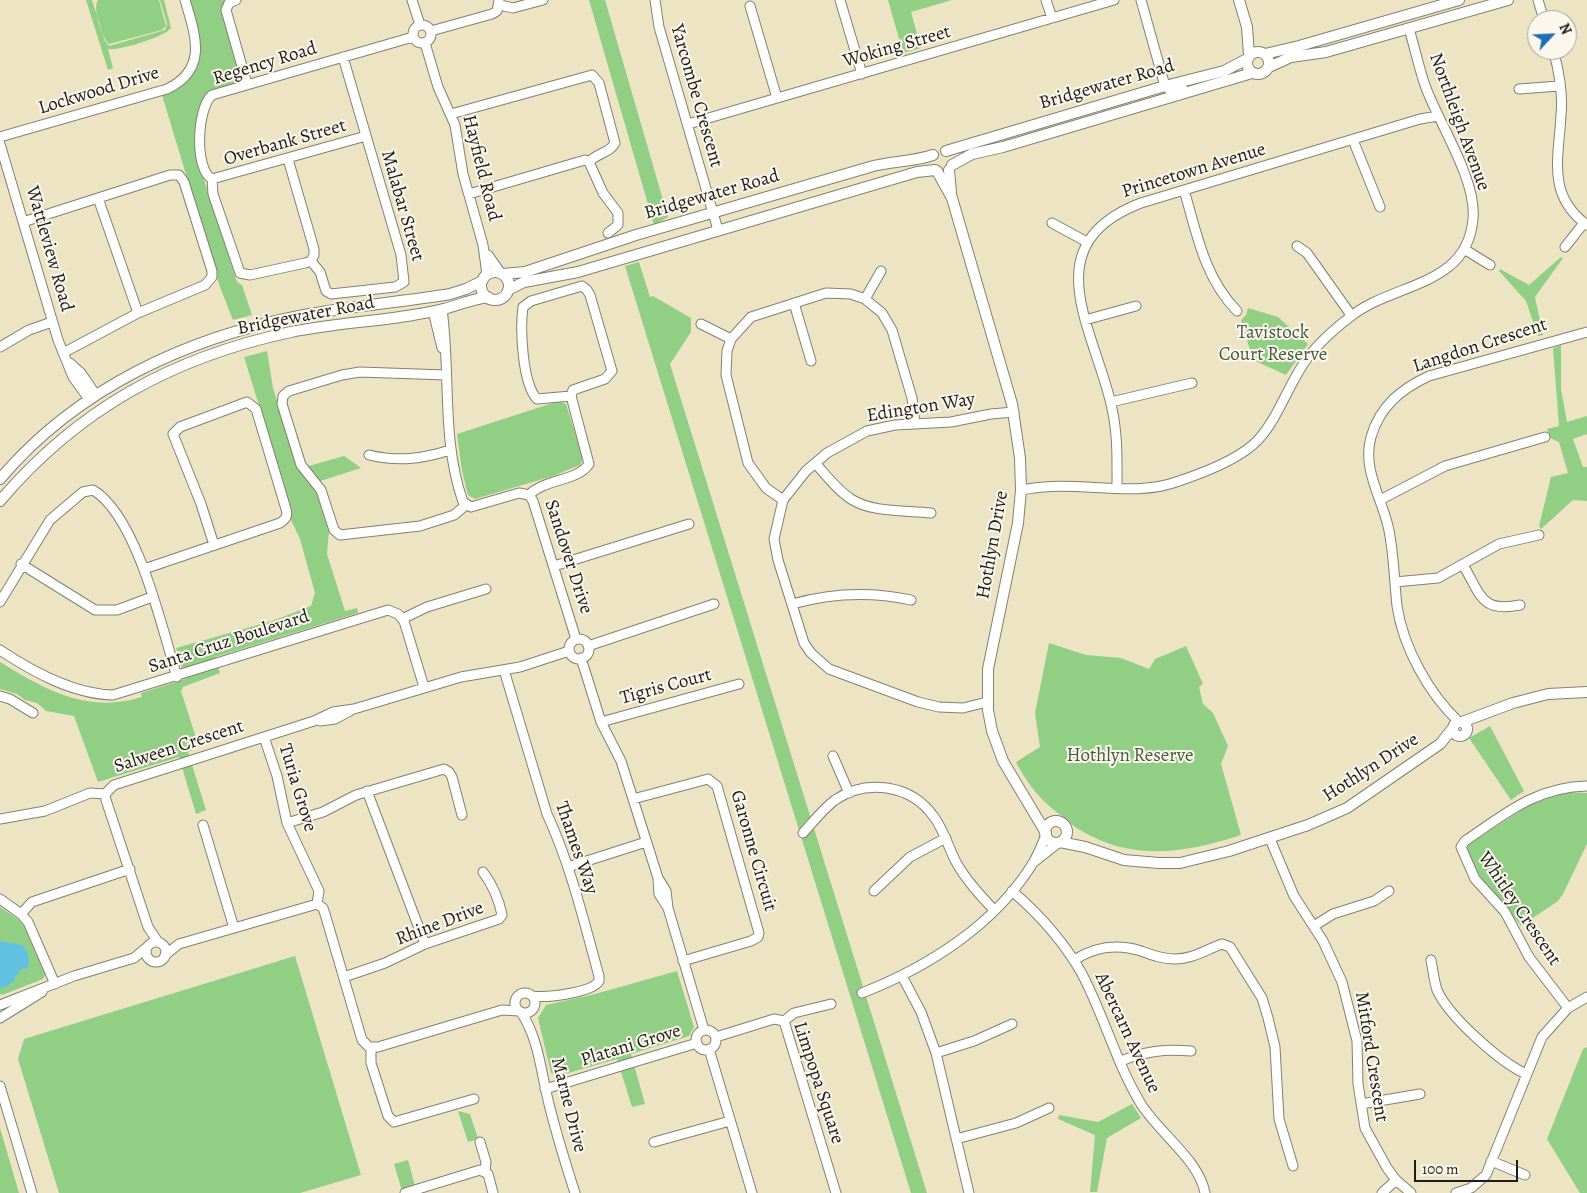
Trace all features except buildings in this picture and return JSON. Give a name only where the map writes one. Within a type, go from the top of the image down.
[{"type":"street","name":"Lockwood Drive","points":[[0,138],[156,92],[180,82],[192,66],[196,47],[184,0]]},
{"type":"street","points":[[236,0],[229,3],[226,10],[247,84]]},
{"type":"street","points":[[412,0],[420,25]]},
{"type":"street","points":[[431,31],[492,14],[497,11],[500,2],[513,8],[543,0]]},
{"type":"street","name":"Yarcombe Crescent","points":[[655,0],[659,27],[718,230]]},
{"type":"street","points":[[840,0],[862,74]]},
{"type":"street","points":[[1046,0],[1052,18]]},
{"type":"street","name":"Woking Street","points":[[688,124],[1114,0]]},
{"type":"street","points":[[1141,0],[1160,67],[1173,92],[1196,86],[1206,87]]},
{"type":"street","points":[[1239,0],[1247,27],[1248,68],[1252,73],[1262,74],[1269,67],[1291,57],[1326,52],[1508,0]]},
{"type":"street","points":[[1248,57],[1256,52],[1263,53],[1290,49],[1459,0]]},
{"type":"street","points":[[750,6],[777,98]]},
{"type":"street","points":[[420,25],[426,25],[431,31],[431,38],[425,43],[418,43],[413,36],[413,30],[420,25]]},
{"type":"street","points":[[1247,27],[1269,60],[1269,67]]},
{"type":"street","name":"Northleigh Avenue","points":[[1021,486],[1156,487],[1177,482],[1240,453],[1257,441],[1271,422],[1304,363],[1324,339],[1351,316],[1373,301],[1437,276],[1451,266],[1464,250],[1470,235],[1473,219],[1472,195],[1426,87],[1409,29]]},
{"type":"street","name":"Regency Road","points":[[212,179],[207,174],[200,148],[200,129],[208,101],[215,94],[413,36]]},
{"type":"street","name":"Hayfield Road","points":[[425,43],[438,87],[452,114],[469,194],[483,245],[493,265],[501,273]]},
{"type":"street","name":"Malabar Street","points":[[311,260],[320,272],[326,292],[331,294],[394,287],[404,282],[401,255],[343,57]]},
{"type":"street","name":"Bridgewater Road","points":[[946,151],[1170,84],[1224,71],[1248,57]]},
{"type":"street","points":[[1555,60],[1562,113],[1556,166],[1559,183],[1566,202],[1586,224],[1565,247]]},
{"type":"street","name":"Bridgewater Road","points":[[950,167],[978,152],[1003,147],[1252,73]]},
{"type":"street","points":[[452,114],[592,75],[599,83],[615,143],[612,149],[594,157],[589,162]]},
{"type":"street","points":[[1519,89],[1559,86]]},
{"type":"street","name":"Princetown Avenue","points":[[1117,488],[1116,430],[1111,402],[1079,301],[1078,279],[1087,242],[1103,223],[1121,210],[1353,140],[1420,119],[1436,112]]},
{"type":"street","name":"Overbank Street","points":[[212,179],[366,136]]},
{"type":"street","points":[[1353,140],[1380,207]]},
{"type":"street","name":"Wattleview Road","points":[[0,144],[52,322],[74,377],[100,409]]},
{"type":"street","points":[[938,151],[946,151],[951,155],[950,167],[936,171],[931,165],[933,155],[938,151]]},
{"type":"street","name":"Bridgewater Road","points":[[501,273],[525,272],[636,235],[881,164],[910,162],[933,155]]},
{"type":"street","points":[[212,179],[213,194],[240,272],[250,275],[311,260],[314,255],[314,249],[288,159]]},
{"type":"street","points":[[469,194],[579,160],[589,162]]},
{"type":"street","points":[[589,162],[598,183],[623,219],[614,230],[608,232]]},
{"type":"street","name":"Hothlyn Drive","points":[[950,167],[952,198],[1012,408],[1021,486],[1015,542],[989,662],[988,706],[992,731],[1003,762],[1046,834]]},
{"type":"street","name":"Bridgewater Road","points":[[508,290],[524,282],[570,274],[918,172],[936,171]]},
{"type":"street","name":"Hothlyn Drive","points":[[936,171],[952,198]]},
{"type":"street","points":[[23,222],[175,174],[179,175],[184,182],[212,277],[204,285],[138,313],[66,357]]},
{"type":"street","points":[[1184,190],[1213,280],[1222,295],[1237,311]]},
{"type":"street","points":[[98,198],[138,313]]},
{"type":"street","points":[[1052,223],[1087,242]]},
{"type":"street","name":"Hayfield Road","points":[[483,245],[484,278]]},
{"type":"street","points":[[1297,246],[1307,253],[1351,316]]},
{"type":"street","points":[[1464,250],[1490,265]]},
{"type":"street","points":[[865,299],[881,271]]},
{"type":"street","points":[[501,273],[508,281],[508,290],[500,299],[488,297],[482,291],[484,278],[501,273]]},
{"type":"street","name":"Bridgewater Road","points":[[0,479],[39,438],[92,397],[164,358],[256,325],[317,312],[435,297],[466,290],[484,278]]},
{"type":"street","points":[[529,496],[537,488],[571,476],[589,464],[571,396],[573,390],[605,379],[612,372],[590,295],[582,286],[531,301],[523,306],[522,312],[525,364],[534,395],[542,400],[557,396],[571,396]]},
{"type":"street","points":[[783,500],[758,480],[744,453],[726,375],[727,351],[731,339],[751,317],[836,292],[851,294],[865,299],[882,312],[892,330],[912,398],[915,424]]},
{"type":"street","points":[[435,297],[446,375],[450,450],[461,497],[466,504],[454,515],[420,526],[340,535],[334,530],[321,490],[301,465],[282,404],[283,396],[289,390],[342,375],[360,372],[446,375]]},
{"type":"street","name":"Bridgewater Road","points":[[0,501],[47,450],[100,409],[166,373],[246,343],[330,325],[437,310],[488,297]]},
{"type":"street","points":[[794,303],[811,361]]},
{"type":"street","points":[[1085,320],[1136,306]]},
{"type":"street","points":[[0,347],[29,330],[52,322]]},
{"type":"street","points":[[701,324],[731,339]]},
{"type":"street","name":"Langdon Crescent","points":[[1459,727],[1426,679],[1404,636],[1397,607],[1390,536],[1371,476],[1369,457],[1371,439],[1378,420],[1392,398],[1412,383],[1429,376],[1587,332]]},
{"type":"street","points":[[1111,402],[1192,382]]},
{"type":"street","points":[[144,569],[280,523],[287,514],[256,408],[247,402],[180,427],[173,434],[201,504],[214,545]]},
{"type":"street","name":"Edington Way","points":[[988,706],[939,707],[918,702],[829,669],[811,653],[804,642],[774,538],[783,500],[815,463],[841,444],[867,431],[915,424],[951,422],[1012,408]]},
{"type":"street","points":[[1380,500],[1445,466],[1544,437]]},
{"type":"street","points":[[368,455],[402,460],[430,456],[450,450]]},
{"type":"street","points":[[815,463],[842,492],[859,504],[931,513]]},
{"type":"street","points":[[0,602],[21,564],[50,520],[83,492],[90,489],[98,494],[118,519],[144,569],[177,676]]},
{"type":"street","name":"Sandover Drive","points":[[466,504],[476,506],[519,493],[529,496],[554,566],[576,639]]},
{"type":"street","points":[[554,566],[689,524]]},
{"type":"street","points":[[1395,582],[1438,578],[1499,544],[1539,535]]},
{"type":"street","points":[[21,564],[95,610],[117,610],[152,597]]},
{"type":"street","points":[[1463,565],[1482,597],[1490,605],[1502,609],[1520,605]]},
{"type":"street","points":[[424,687],[402,619],[427,607],[486,589]]},
{"type":"street","points":[[792,604],[824,596],[852,594],[885,595],[911,600]]},
{"type":"street","points":[[588,646],[714,604]]},
{"type":"street","name":"Santa Cruz Boulevard","points":[[0,650],[45,676],[84,692],[99,695],[127,692],[380,612],[391,611],[402,619]]},
{"type":"street","points":[[576,639],[582,640],[588,646],[588,652],[582,658],[575,658],[569,651],[570,645],[576,639]]},
{"type":"street","name":"Salween Crescent","points":[[160,943],[148,927],[105,794],[114,784],[314,721],[333,712],[354,709],[461,677],[504,670],[569,651]]},
{"type":"street","points":[[582,658],[601,722],[618,754],[658,878],[666,891],[668,908],[704,1030]]},
{"type":"street","name":"Thames Way","points":[[504,670],[547,814],[556,830],[568,867],[599,981],[593,988],[546,998],[533,1003]]},
{"type":"street","name":"Tigris Court","points":[[601,722],[739,684]]},
{"type":"street","name":"Hothlyn Drive","points":[[1059,842],[1085,847],[1124,860],[1180,863],[1270,839],[1347,808],[1443,742],[1459,727],[1486,714],[1513,703],[1548,694],[1587,692]]},
{"type":"street","points":[[0,696],[10,699],[34,713]]},
{"type":"street","name":"Turia Grove","points":[[264,737],[277,776],[287,823],[318,888],[317,904]]},
{"type":"street","points":[[833,756],[849,793]]},
{"type":"street","points":[[287,823],[323,812],[367,791],[444,769],[452,777],[462,815]]},
{"type":"street","name":"Garonne Circuit","points":[[633,799],[703,779],[712,780],[717,786],[759,933],[758,937],[751,941],[683,961]]},
{"type":"street","name":"Whitley Crescent","points":[[1568,1008],[1529,957],[1505,912],[1475,879],[1461,847],[1465,841],[1527,800],[1564,787],[1587,786]]},
{"type":"street","points":[[803,833],[827,807],[849,793],[862,789],[882,787],[909,795],[930,812],[946,838],[962,872],[994,910]]},
{"type":"street","points":[[367,791],[425,944]]},
{"type":"street","points":[[0,820],[45,811],[90,794],[105,794]]},
{"type":"street","name":"Hothlyn Drive","points":[[1029,805],[1052,822]]},
{"type":"street","points":[[862,993],[902,976],[955,944],[994,910],[1012,891],[1034,862],[1046,834],[1047,826],[1052,822],[1060,822],[1067,831],[1066,837],[1034,862]]},
{"type":"street","points":[[203,825],[234,928]]},
{"type":"street","name":"Hothlyn Drive","points":[[1067,831],[1071,837],[1085,847]]},
{"type":"street","points":[[1046,834],[1050,841],[1059,842]]},
{"type":"street","points":[[874,890],[910,857],[946,838]]},
{"type":"street","name":"Mitford Crescent","points":[[1270,839],[1294,896],[1314,926],[1336,966],[1352,1019],[1356,1042],[1361,1104],[1369,1138],[1396,1180],[1411,1193]]},
{"type":"street","points":[[568,867],[646,842]]},
{"type":"street","points":[[21,914],[32,902],[130,869]]},
{"type":"street","name":"Rhine Drive","points":[[344,977],[385,963],[425,944],[499,919],[502,915],[501,909],[483,872]]},
{"type":"street","points":[[1314,926],[1332,914],[1374,901],[1389,890]]},
{"type":"street","name":"Abercarn Avenue","points":[[1012,891],[1045,922],[1074,960],[1140,1103],[1161,1131],[1193,1165],[1205,1193]]},
{"type":"street","points":[[0,899],[21,914],[28,922],[55,984]]},
{"type":"street","points":[[0,1005],[55,984],[134,958],[151,943],[179,944],[317,904],[323,908],[325,914],[363,1042],[371,1048]]},
{"type":"street","name":"Salween Crescent","points":[[147,948],[148,927]]},
{"type":"street","points":[[160,943],[165,949],[165,956]]},
{"type":"street","points":[[134,958],[158,961],[179,944]]},
{"type":"street","points":[[1074,960],[1107,946],[1122,947],[1157,958],[1174,960],[1194,958],[1222,944],[1230,947],[1262,998],[1268,1018],[1275,1047],[1278,1119],[1293,1166]]},
{"type":"street","points":[[147,948],[146,954],[150,959]]},
{"type":"street","points":[[1431,960],[1437,990],[1449,1008],[1496,1056],[1526,1074]]},
{"type":"street","points":[[902,976],[922,1012],[936,1053],[969,1193]]},
{"type":"street","points":[[0,1018],[55,984]]},
{"type":"street","points":[[371,1048],[502,1010],[527,1012],[533,1003],[524,993],[502,1010]]},
{"type":"street","points":[[1456,1193],[1479,1182],[1486,1175],[1542,1037],[1568,1008],[1587,996]]},
{"type":"street","points":[[516,999],[515,1005],[520,1011]]},
{"type":"street","name":"Marne Drive","points":[[530,1026],[533,1003]]},
{"type":"street","points":[[784,1021],[794,1013],[831,1004]]},
{"type":"street","name":"Marne Drive","points":[[520,1011],[530,1026],[538,1050],[545,1089],[575,1193]]},
{"type":"street","name":"Limpopa Square","points":[[716,1037],[774,1019],[784,1021],[836,1193]]},
{"type":"street","points":[[936,1053],[974,1041],[1012,1024]]},
{"type":"street","points":[[704,1030],[710,1031],[716,1037],[715,1044],[709,1049],[702,1049],[697,1043],[697,1036],[704,1030]]},
{"type":"street","name":"Platani Grove","points":[[545,1089],[697,1043]]},
{"type":"street","points":[[371,1048],[371,1063],[388,1116],[394,1122],[474,1099]]},
{"type":"street","points":[[709,1049],[752,1193]]},
{"type":"street","points":[[1121,1061],[1148,1051],[1168,1049],[1191,1051]]},
{"type":"street","points":[[0,1086],[32,1193]]},
{"type":"street","points":[[1361,1104],[1420,1094]]},
{"type":"street","points":[[956,1139],[1016,1123],[1049,1108]]},
{"type":"street","points":[[654,1142],[730,1121]]},
{"type":"street","points":[[480,1142],[486,1162],[485,1171],[490,1179],[493,1193]]},
{"type":"street","points":[[1491,1161],[1525,1175]]},
{"type":"street","points":[[405,1193],[475,1171],[485,1171]]},
{"type":"street","points":[[1382,1193],[1396,1180]]},
{"type":"green space","points":[[86,0],[92,0],[105,41],[109,46],[165,30],[167,24],[160,0],[164,0],[171,28],[167,32],[141,43],[108,49],[113,68],[108,70]]},
{"type":"green space","points":[[98,0],[159,0],[166,26],[162,30],[109,44],[103,35],[99,22],[96,9]]},
{"type":"green space","points":[[189,0],[228,0],[241,78],[237,83],[207,94],[196,134],[197,158],[237,282],[242,285],[252,315],[233,320],[220,287],[162,95],[178,88],[195,68],[198,56],[198,43]]},
{"type":"green space","points":[[589,0],[605,0],[668,217],[654,225]]},
{"type":"green space","points":[[888,0],[952,0],[911,12],[921,48],[903,53]]},
{"type":"green space","points":[[1561,257],[1563,258],[1535,297],[1543,335],[1538,336],[1526,301],[1499,271],[1500,269],[1529,285]]},
{"type":"green space","points":[[639,262],[650,297],[653,296],[691,318],[691,332],[670,364],[927,1193],[911,1193],[625,266]]},
{"type":"green space","name":"Tavistock Court Reserve","points":[[1248,308],[1278,317],[1308,344],[1286,375],[1253,360],[1241,320],[1246,315]]},
{"type":"green space","points":[[1561,345],[1561,389],[1567,422],[1587,416],[1587,434],[1573,439],[1583,467],[1587,467],[1587,501],[1573,500],[1541,529],[1539,526],[1551,477],[1568,473],[1559,442],[1550,438],[1547,429],[1559,426],[1553,348]]},
{"type":"green space","points":[[267,351],[273,388],[298,469],[344,456],[361,468],[311,484],[319,496],[329,530],[327,554],[345,611],[357,608],[358,613],[215,657],[220,673],[183,687],[181,691],[199,747],[188,752],[206,810],[196,814],[179,757],[98,782],[74,716],[46,711],[37,703],[0,689],[0,662],[34,682],[68,696],[85,701],[103,703],[122,702],[142,697],[141,693],[185,679],[176,648],[272,621],[311,606],[315,593],[300,539],[291,520],[292,512],[244,357]]},
{"type":"green space","points":[[559,401],[566,404],[583,459],[580,465],[553,476],[475,499],[468,495],[462,471],[457,434]]},
{"type":"green space","name":"Hothlyn Reserve","points":[[1049,643],[1086,655],[1121,658],[1149,669],[1155,659],[1186,646],[1203,684],[1199,687],[1203,704],[1213,713],[1228,746],[1221,764],[1241,835],[1179,850],[1139,850],[1120,847],[1080,830],[1043,800],[1031,786],[1016,762],[1040,747],[1035,713]]},
{"type":"green space","points":[[1490,726],[1524,791],[1511,800],[1469,738]]},
{"type":"green space","points":[[1566,792],[1587,793],[1587,844],[1558,901],[1521,926],[1482,879],[1470,858],[1466,846],[1530,805]]},
{"type":"green space","points":[[0,907],[19,920],[24,926],[45,975],[43,979],[2,995],[0,994]]},
{"type":"green space","points":[[295,956],[361,1175],[300,1193],[59,1193],[18,1059],[24,1039]]},
{"type":"green space","points":[[677,971],[694,1027],[689,1036],[631,1054],[645,1104],[632,1107],[617,1059],[558,1076],[551,1073],[538,1018],[546,1005],[595,994]]},
{"type":"green space","points":[[1587,1047],[1587,1193],[1580,1193],[1547,1139],[1583,1049]]},
{"type":"green space","points":[[1132,1104],[1141,1118],[1107,1138],[1097,1192],[1090,1192],[1095,1135],[1058,1119],[1059,1115],[1098,1122]]},
{"type":"green space","points":[[458,1111],[470,1114],[478,1139],[468,1142]]},
{"type":"green space","points":[[0,1128],[19,1193],[0,1193]]},
{"type":"green space","points":[[408,1160],[415,1186],[402,1191],[394,1164]]},
{"type":"water","points":[[0,941],[22,945],[28,953],[29,962],[28,969],[23,968],[15,977],[14,982],[0,989]]}]
